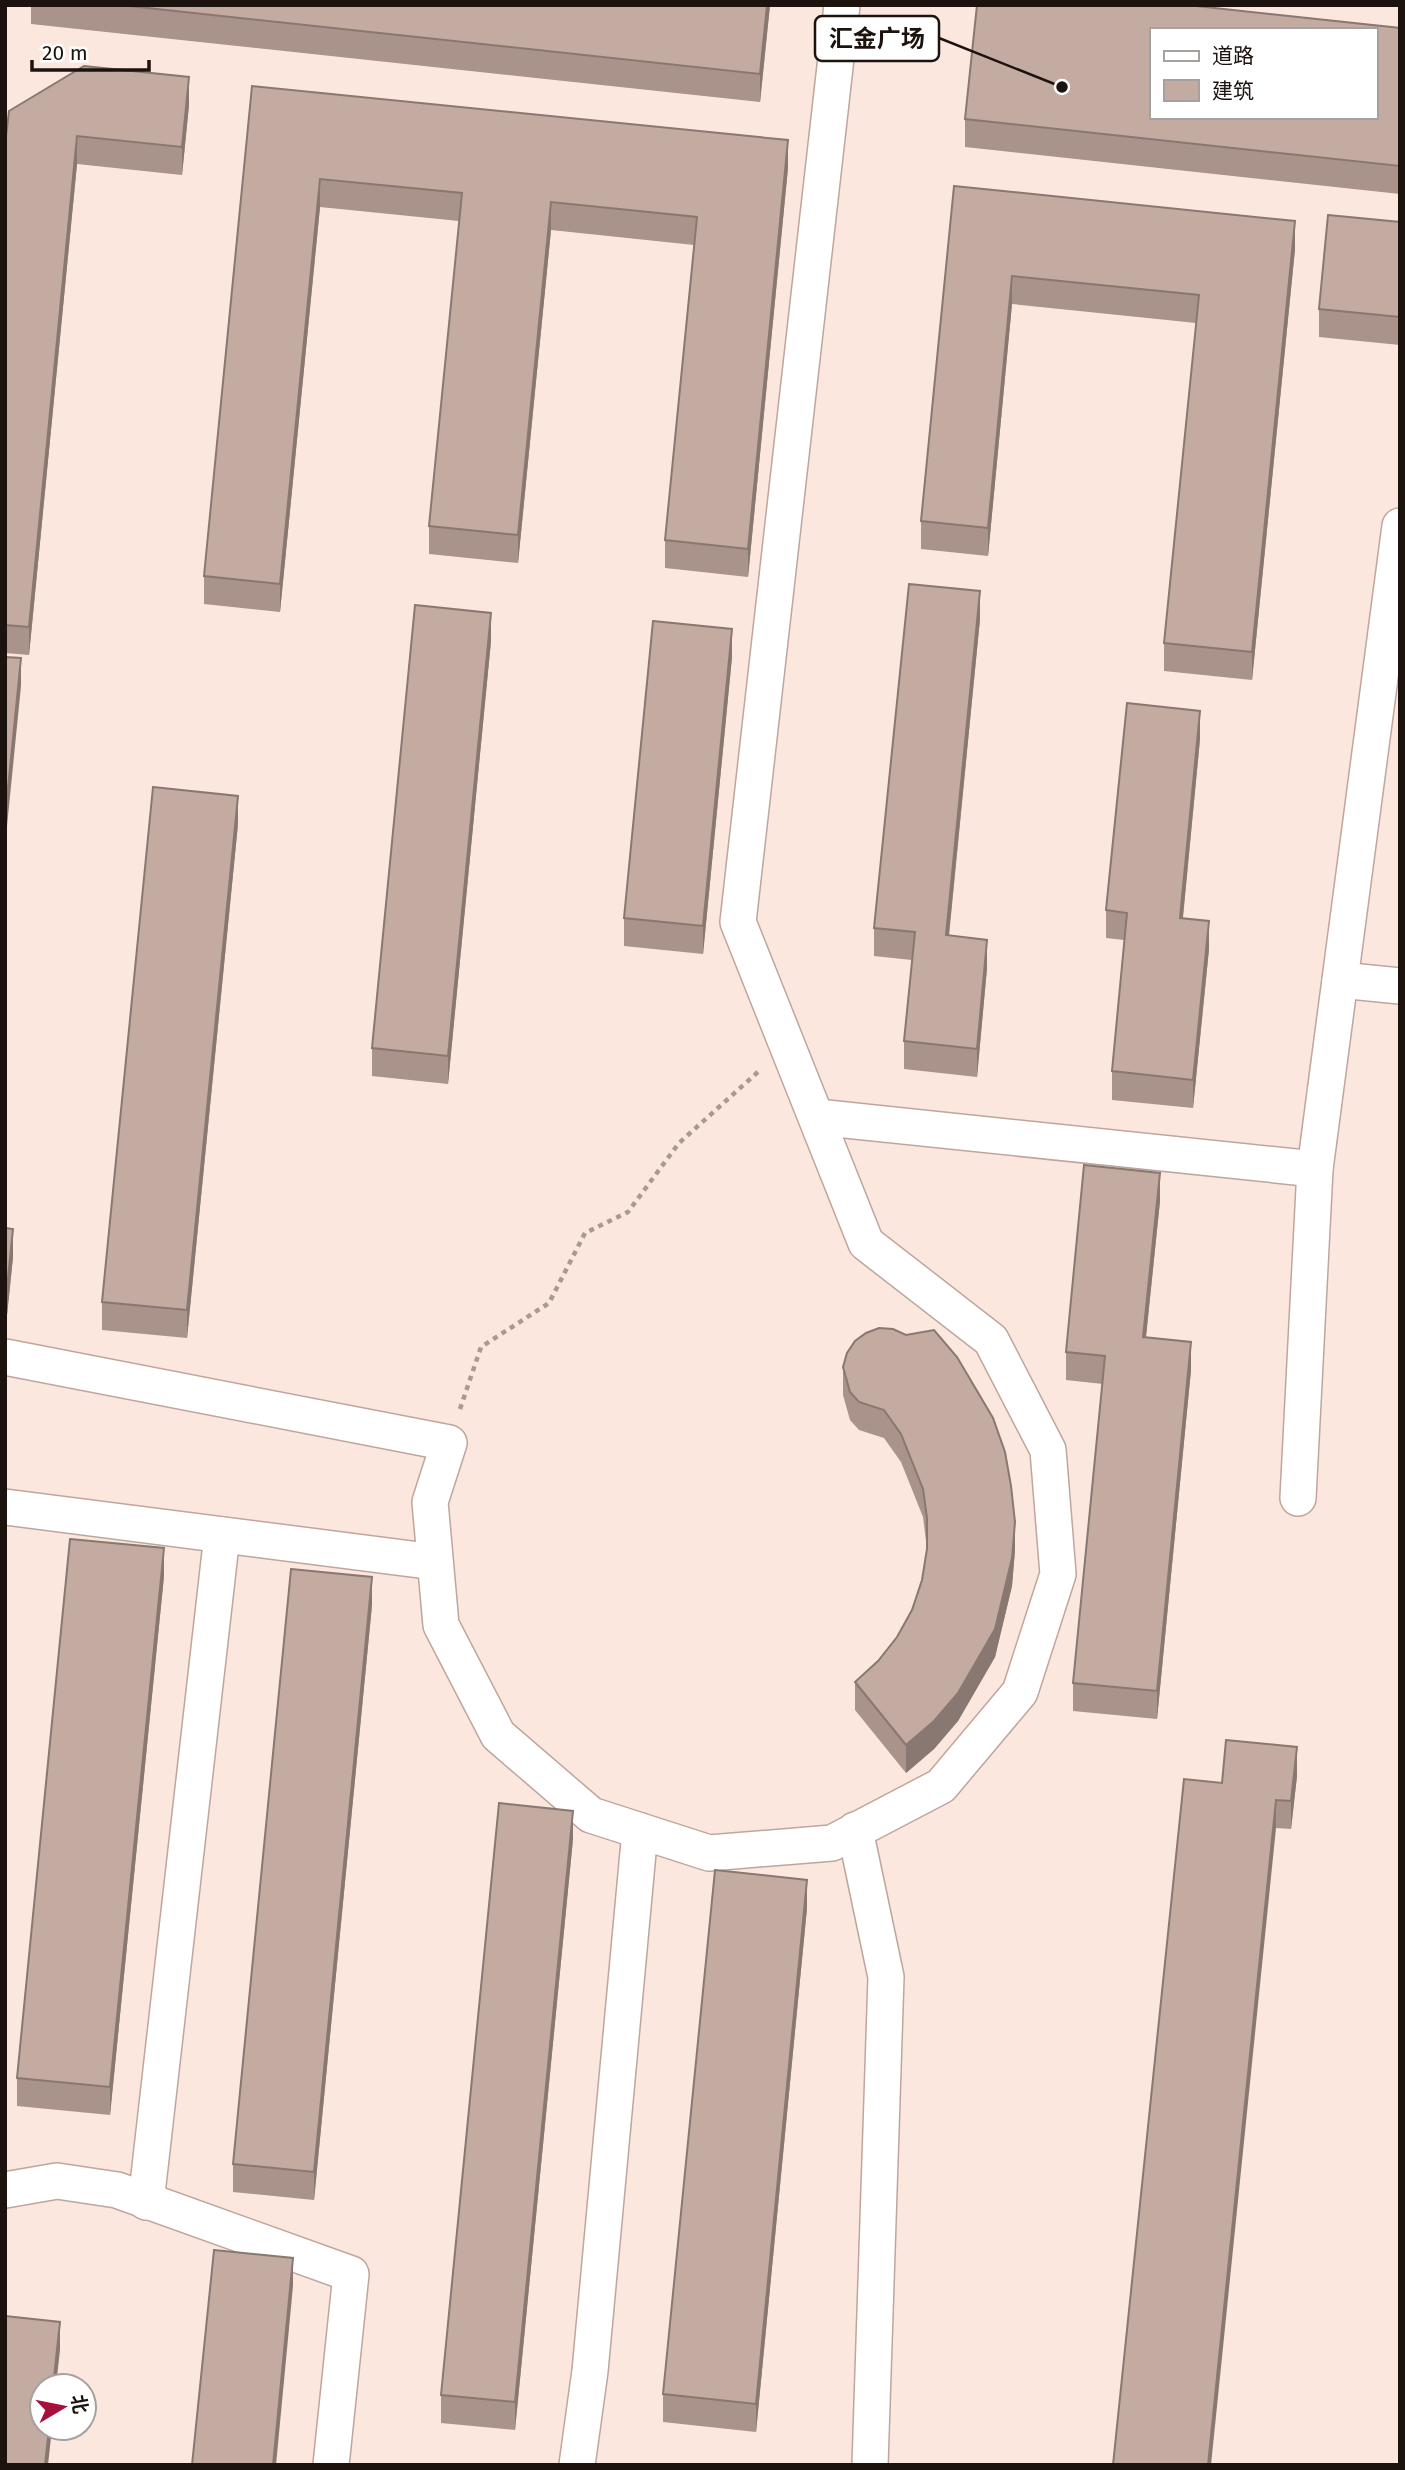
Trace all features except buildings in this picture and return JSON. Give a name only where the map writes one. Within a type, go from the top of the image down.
[{"type":"street","points":[[5,1357],[449,1443],[430,1502],[441,1625],[498,1735],[591,1815],[709,1853],[832,1843],[941,1786],[1020,1692],[1058,1574],[1048,1450],[991,1340],[866,1243],[738,922],[842,5]]},
{"type":"street","points":[[1297,1498],[1315,1169],[1400,526]]},
{"type":"street","points":[[1340,980],[1400,986]]},
{"type":"street","points":[[817,1117],[1315,1169]]},
{"type":"street","points":[[5,1507],[435,1562]]},
{"type":"street","points":[[146,2202],[222,1535]]},
{"type":"street","points":[[577,2465],[590,2371],[640,1830]]},
{"type":"street","points":[[855,1830],[886,1977],[870,2465]]},
{"type":"street","points":[[5,2190],[57,2181],[87,2183],[351,2274],[331,2465]]},
{"type":"path","points":[[449,1443],[481,1347],[549,1303],[585,1233],[628,1212],[679,1143],[788,1044]]},
{"type":"place","name":"汇金广场","points":[[1062,87]]}]
